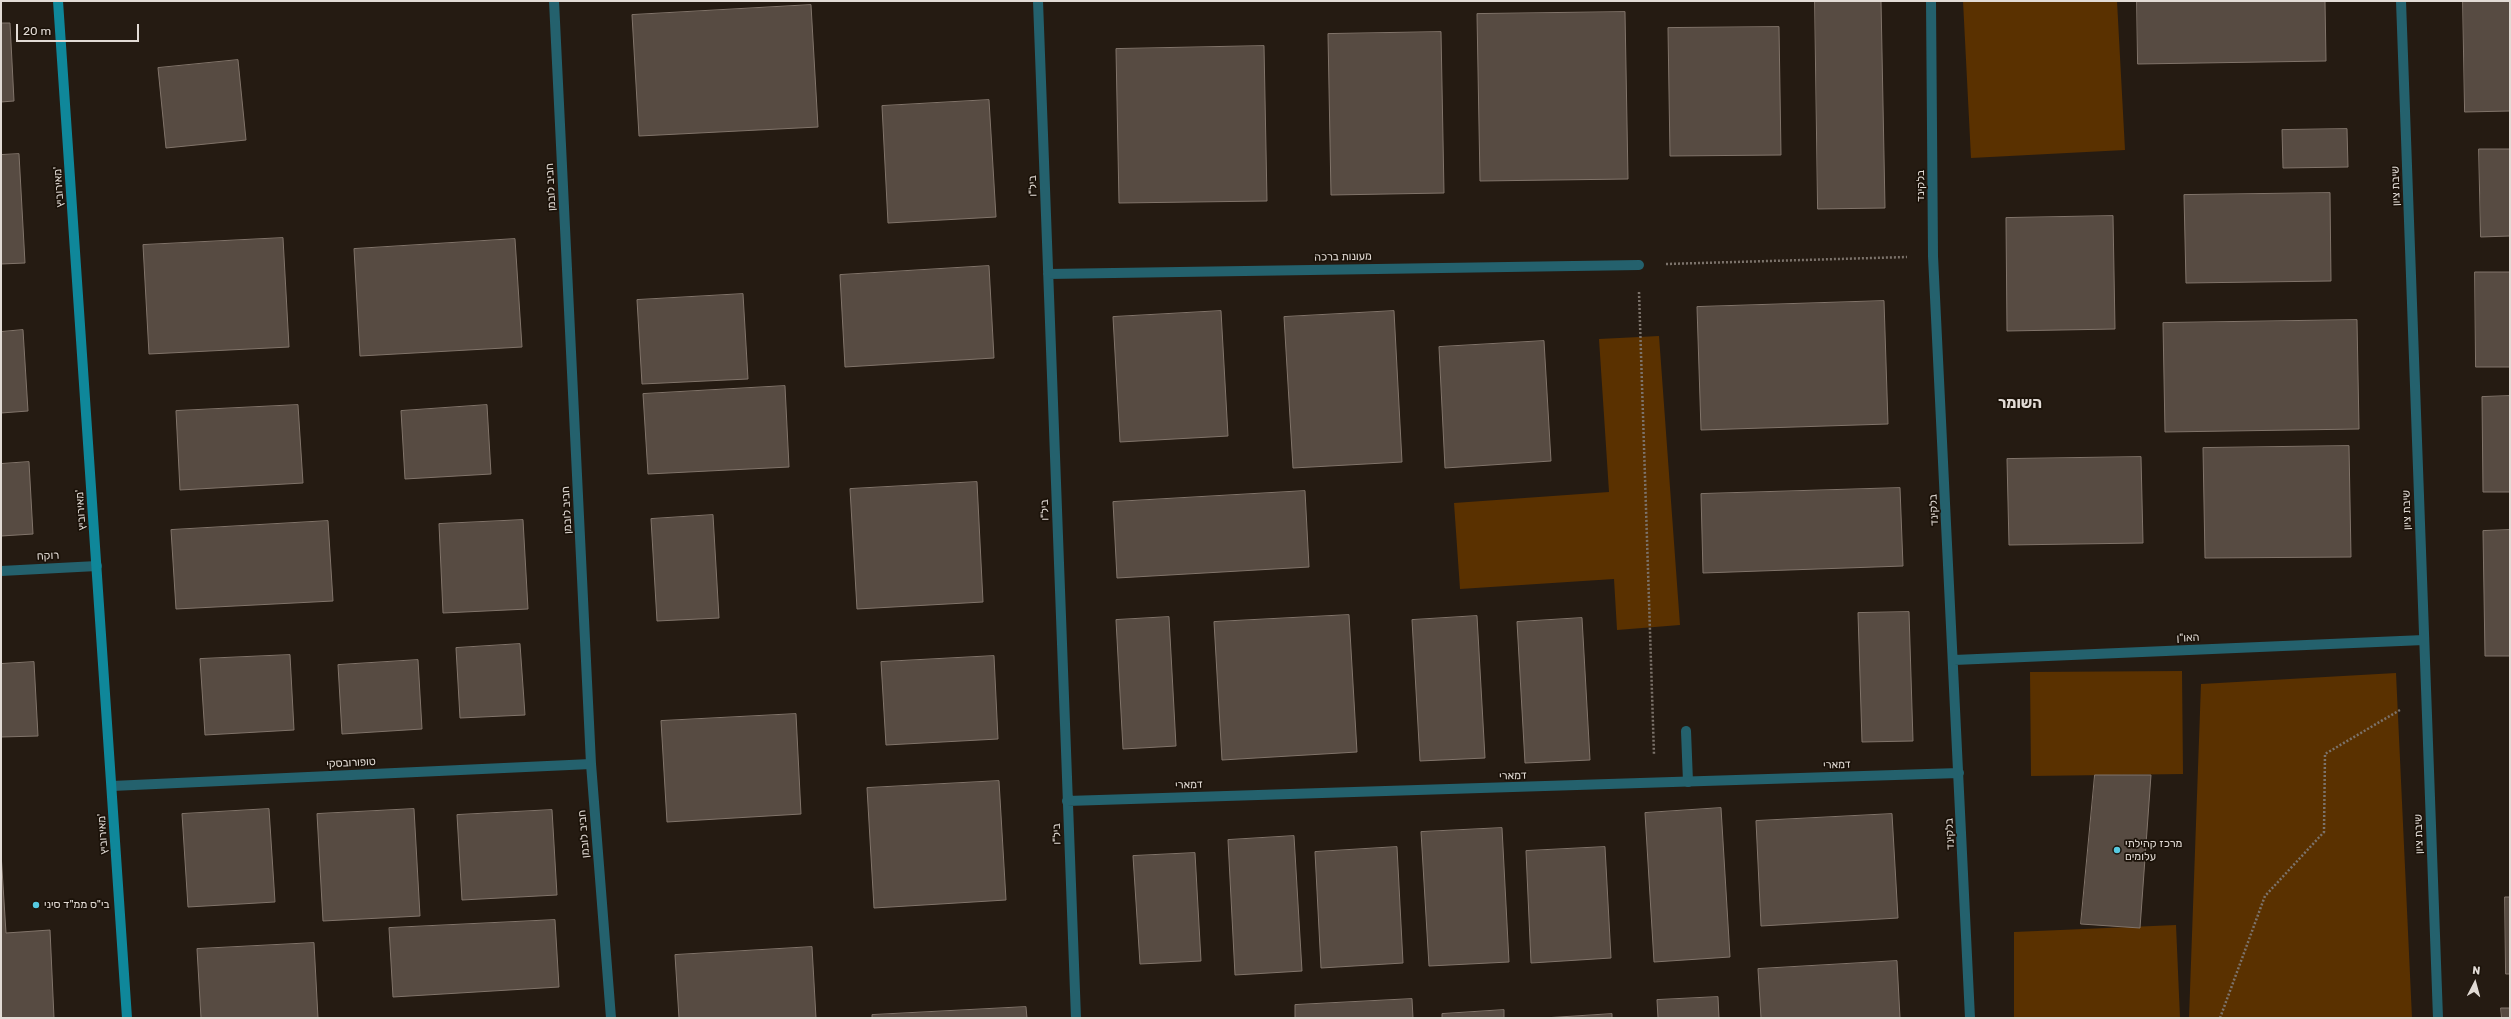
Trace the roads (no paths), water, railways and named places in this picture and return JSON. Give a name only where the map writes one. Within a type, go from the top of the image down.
[{"type":"street","name":"מאירוביץ'","points":[[58,1],[127,1018]]},
{"type":"street","name":"חביב לובמן","points":[[554,1],[591,764],[611,1018]]},
{"type":"street","name":"ביל\"ו","points":[[1038,1],[1076,1018]]},
{"type":"street","name":"בלקינד","points":[[1931,1],[1933,256],[1954,660],[1970,1018]]},
{"type":"street","name":"שיבת ציון","points":[[2401,1],[2438,1018]]},
{"type":"street","name":"מעונות ברכה","points":[[1048,274],[1639,265]]},
{"type":"street","name":"רוקח","points":[[1,571],[97,566]]},
{"type":"street","name":"האו\"ן","points":[[1954,660],[2424,640]]},
{"type":"street","points":[[1686,731],[1688,782]]},
{"type":"street","name":"טופורובסקי","points":[[112,786],[591,764]]},
{"type":"street","name":"דמארי","points":[[1067,801],[1959,774]]},
{"type":"place","name":"מרכז קהילתי עלומים","points":[[2117,850]]},
{"type":"place","name":"בי\"ס ממ\"ד סיני","points":[[36,905]]},
{"type":"district","name":"השומר","points":[[2020,404]]}]
